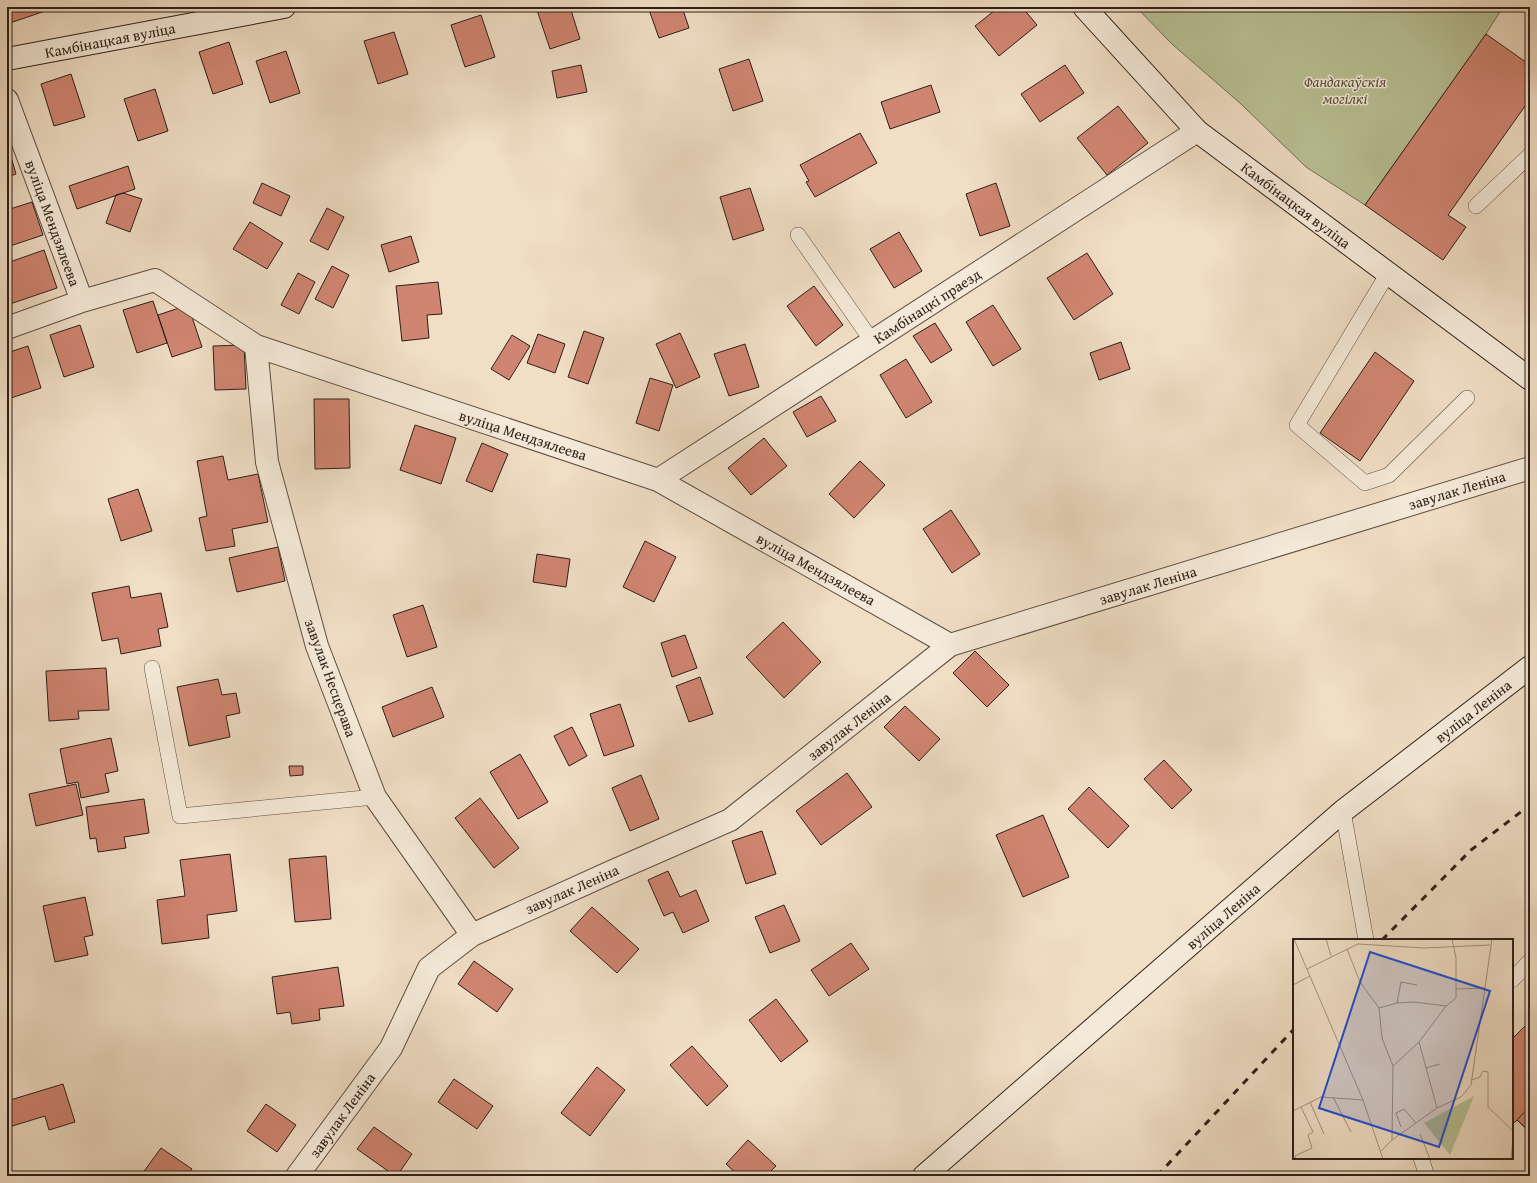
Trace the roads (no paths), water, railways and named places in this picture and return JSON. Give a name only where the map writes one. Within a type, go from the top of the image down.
[{"type":"street","name":"Камбінацкая вуліца","points":[[7,59],[284,7]]},
{"type":"street","name":"Камбінацкая вуліца","points":[[1084,7],[1197,131],[1530,379]]},
{"type":"street","name":"вуліца Мендзялеева","points":[[7,100],[82,301]]},
{"type":"street","name":"Камбінацкі праезд","points":[[658,480],[1197,131]]},
{"type":"street","name":"вуліца Мендзялеева","points":[[7,328],[82,301],[155,280],[256,346],[658,480],[950,645]]},
{"type":"street","name":"завулак Несцерава","points":[[256,346],[267,462],[317,646],[375,797],[472,935]]},
{"type":"street","name":"завулак Леніна","points":[[297,1176],[391,1048],[429,968],[472,935],[730,820],[950,645],[1530,468]]},
{"type":"street","name":"вуліца Леніна","points":[[924,1176],[1343,810],[1530,667]]},
{"type":"lane","points":[[1476,206],[1530,155]]},
{"type":"lane","points":[[798,235],[872,341]]},
{"type":"lane","points":[[1388,273],[1297,425],[1365,483],[1389,474],[1467,398]]},
{"type":"lane","points":[[152,668],[180,816],[375,797]]},
{"type":"lane","points":[[1343,810],[1366,939]]},
{"type":"lane","points":[[1513,979],[1530,961]]},
{"type":"lane","points":[[1421,1159],[1427,1176]]},
{"type":"railway","points":[[1383,939],[1471,850],[1530,805]]},
{"type":"railway","points":[[1157,1176],[1293,1030]]},
{"type":"park label","name":"Фандакаўскія могілкі","points":[[1345,90]]}]
